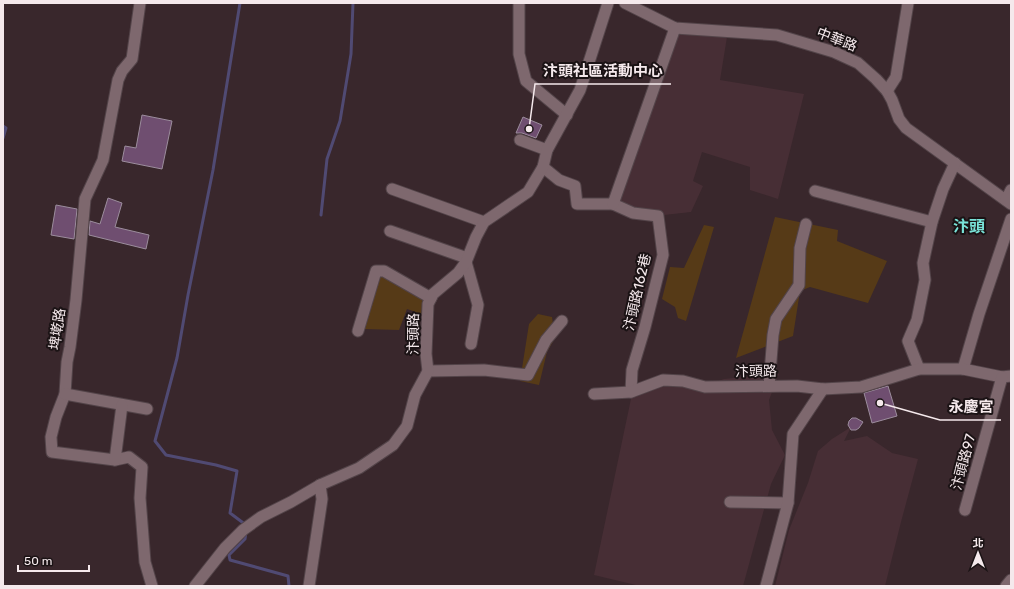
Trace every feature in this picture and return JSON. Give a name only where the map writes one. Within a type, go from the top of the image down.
[{"type":"street","name":"埤墘路","points":[[140,3],[132,59],[122,71],[118,80],[103,160],[85,199],[76,300],[70,347],[66,362],[65,394],[56,417],[51,437],[52,452],[115,460],[129,457],[142,467],[140,498],[145,562],[152,586]]},
{"type":"street","points":[[519,3],[519,54],[526,81],[567,115]]},
{"type":"street","points":[[392,189],[484,222],[528,192],[543,167],[547,150],[580,90],[608,3]]},
{"type":"street","name":"中華路","points":[[625,3],[675,28],[777,35],[834,52],[858,63],[887,91],[899,119],[906,128],[1008,202]]},
{"type":"street","points":[[887,91],[896,76],[908,3]]},
{"type":"street","points":[[613,204],[675,28]]},
{"type":"street","points":[[520,140],[547,150]]},
{"type":"street","points":[[919,369],[908,341],[917,320],[925,280],[923,263],[932,222],[942,189],[954,163]]},
{"type":"street","name":"汴頭路162巷","points":[[543,167],[559,180],[575,186],[577,204],[613,204],[634,213],[658,216],[663,256],[645,327],[632,370],[631,392]]},
{"type":"street","points":[[1008,202],[1011,190]]},
{"type":"street","points":[[815,191],[932,222]]},
{"type":"street","points":[[963,369],[979,314],[1011,219]]},
{"type":"street","name":"汴頭路","points":[[195,586],[225,548],[261,517],[292,502],[320,485],[359,468],[393,445],[407,426],[415,395],[428,371],[426,354],[428,304],[433,294],[458,273],[467,260],[484,222]]},
{"type":"street","points":[[769,386],[773,336],[776,319],[799,285],[800,248],[806,224]]},
{"type":"street","points":[[390,231],[467,260],[478,305],[471,344]]},
{"type":"street","points":[[358,331],[376,271],[384,271],[431,298]]},
{"type":"street","points":[[428,371],[484,370],[528,375],[546,340],[562,320]]},
{"type":"street","name":"汴頭路","points":[[594,394],[631,392],[663,380],[683,381],[705,387],[797,386],[823,389],[861,387],[919,369],[963,369],[1006,376]]},
{"type":"street","name":"汴頭路97","points":[[965,510],[1006,376]]},
{"type":"street","points":[[766,586],[788,503],[793,434],[823,389]]},
{"type":"street","points":[[65,394],[147,409]]},
{"type":"street","points":[[115,460],[122,405]]},
{"type":"street","points":[[309,586],[322,499],[320,485]]},
{"type":"street","points":[[730,502],[788,503]]},
{"type":"street","points":[[1006,586],[1011,580]]},
{"type":"shaded area","points":[[674,34],[727,37],[720,80],[804,94],[778,199],[750,190],[750,167],[702,152],[693,181],[703,186],[691,212],[655,216],[620,204]]},
{"type":"shaded area","points":[[775,217],[838,230],[837,241],[887,261],[868,303],[810,287],[800,291],[793,336],[736,358]]},
{"type":"shaded area","points":[[704,225],[714,227],[686,321],[678,318],[675,307],[662,299],[670,267],[684,268]]},
{"type":"shaded area","points":[[389,273],[433,295],[430,317],[407,309],[399,330],[364,329],[376,279]]},
{"type":"shaded area","points":[[538,314],[552,317],[555,338],[547,352],[539,385],[520,381],[529,324]]},
{"type":"shaded area","points":[[779,374],[769,400],[772,430],[785,455],[771,484],[743,586],[640,586],[594,575],[632,394],[674,376],[715,382],[724,379]]},
{"type":"shaded area","points":[[851,427],[844,441],[867,436],[892,453],[918,459],[885,586],[775,586],[789,530],[808,483],[818,451],[832,439]]},
{"type":"building","points":[[142,115],[172,121],[162,169],[122,161],[125,146],[136,148]]},
{"type":"building","points":[[523,117],[542,125],[536,138],[522,133],[516,133]]},
{"type":"building","points":[[108,198],[122,203],[115,227],[149,235],[146,249],[89,235],[90,221],[100,224]]},
{"type":"building","points":[[56,205],[77,209],[74,239],[51,235]]},
{"type":"building","points":[[888,386],[897,416],[872,423],[864,393]]},
{"type":"building","points":[[852,418],[856,418],[863,422],[856,430],[851,430],[848,425]]},
{"type":"waterway","points":[[240,3],[213,170],[177,358],[155,441],[166,455],[216,465],[237,471],[230,513],[246,525]]},
{"type":"waterway","points":[[321,215],[327,159],[340,121],[351,54],[353,3]]},
{"type":"waterway","points":[[3,126],[6,128],[3,138]]},
{"type":"waterway","points":[[246,532],[245,539],[229,555],[230,560],[288,576],[289,586]]},
{"type":"place","name":"汴頭社區活動中心","points":[[529,129]]},
{"type":"place","name":"永慶宮","points":[[880,403]]},
{"type":"district","name":"汴頭","points":[[969,226]]}]
